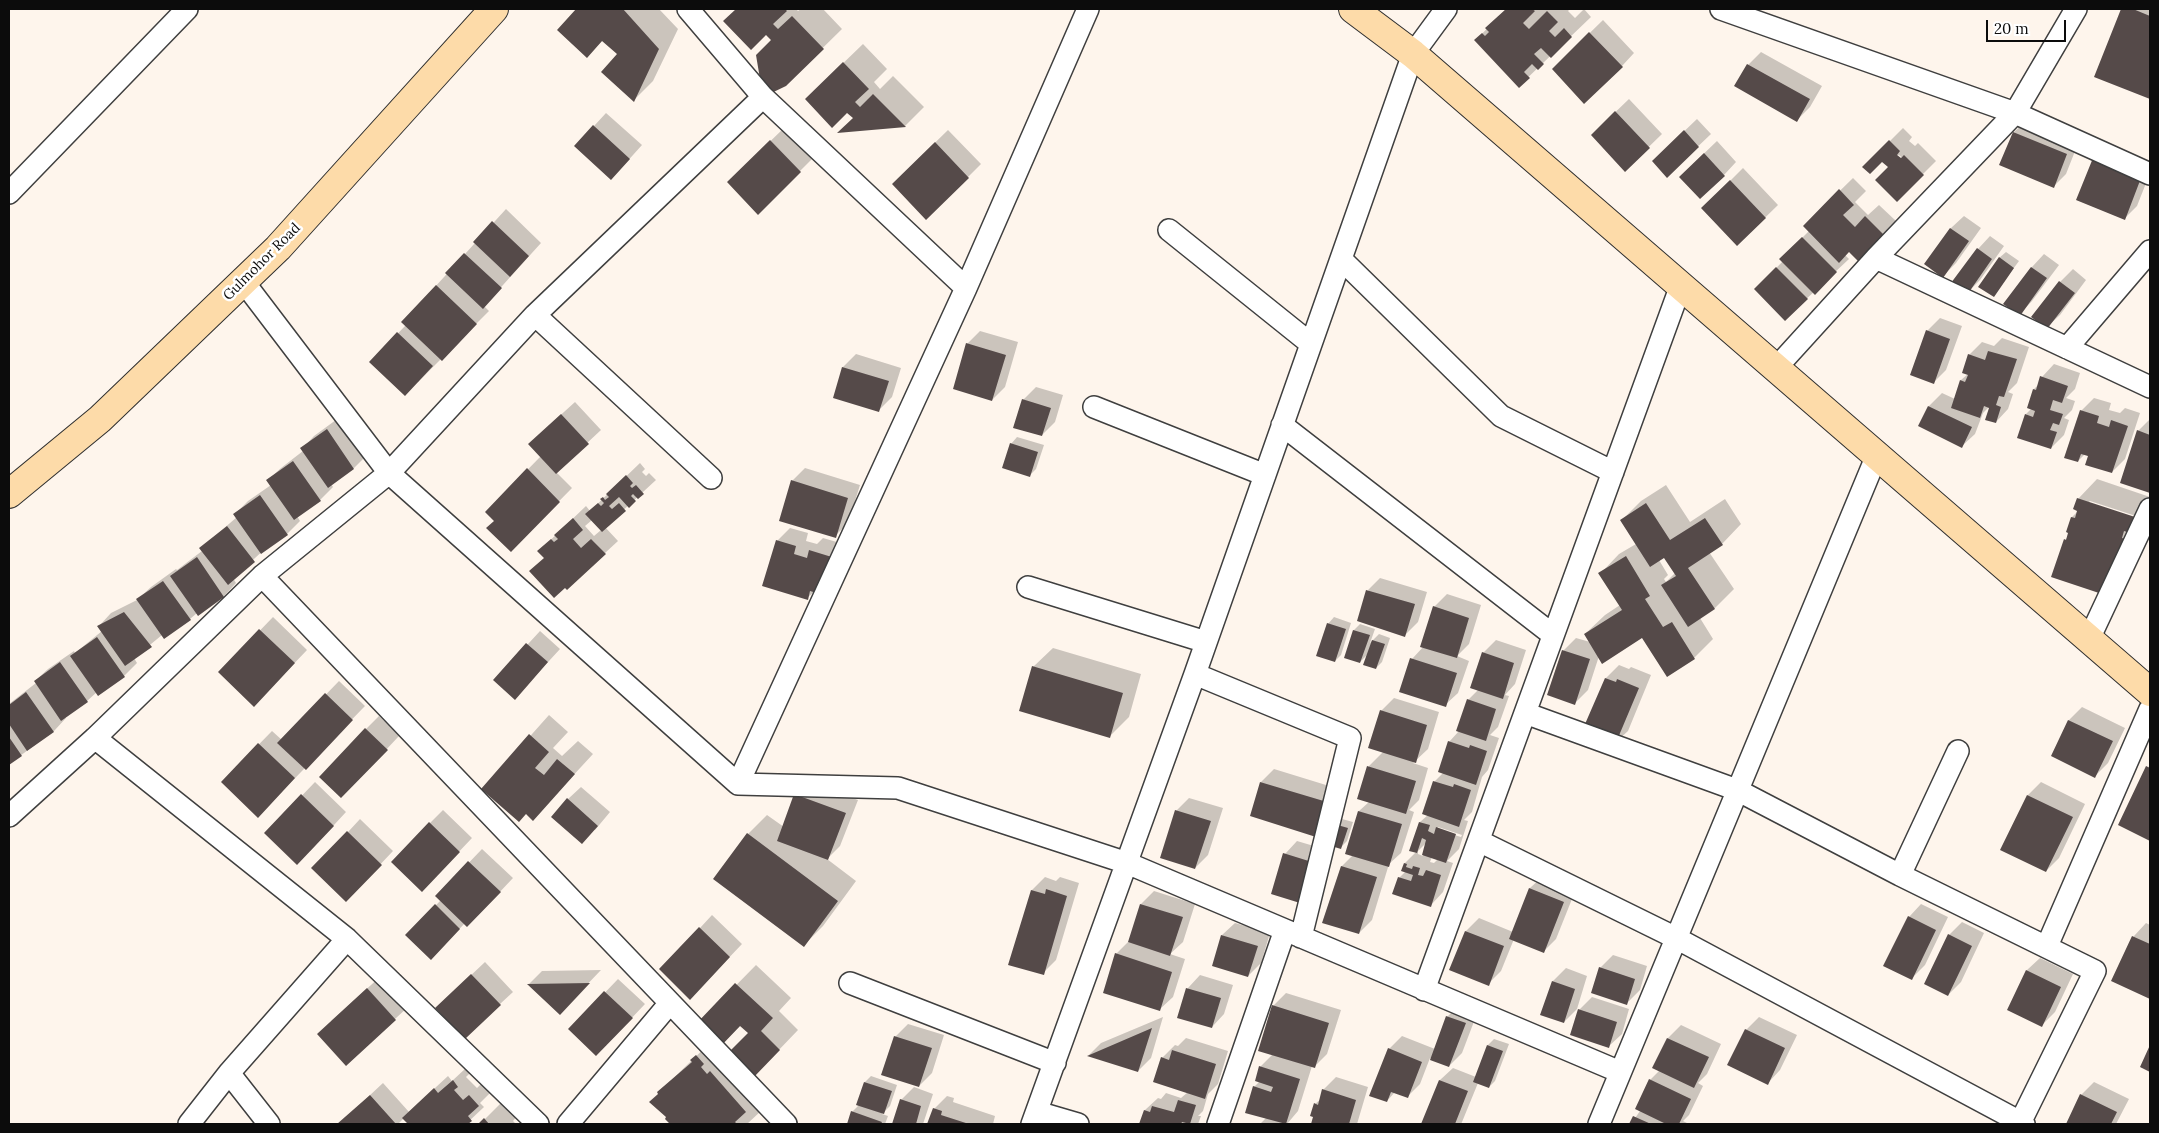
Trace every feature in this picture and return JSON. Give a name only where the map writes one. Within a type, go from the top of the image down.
[{"type":"street","points":[[9,193],[187,9]]},
{"type":"street","points":[[688,9],[763,97],[966,288]]},
{"type":"street","points":[[738,784],[966,288],[1088,9]]},
{"type":"street","points":[[1353,9],[1413,54],[2150,692]]},
{"type":"street","points":[[1078,1124],[1034,1118],[1195,674],[1413,54],[1446,9]]},
{"type":"street","points":[[1721,9],[2015,114],[2150,174]]},
{"type":"street","points":[[1776,368],[1876,258],[2015,114],[2076,9]]},
{"type":"street","name":"Gulmohor Road","points":[[9,494],[100,420],[284,241],[486,12]]},
{"type":"street","points":[[9,816],[96,738],[262,576],[389,473],[535,315],[763,97]]},
{"type":"street","points":[[1169,230],[1311,344]]},
{"type":"street","points":[[2067,348],[2150,251]]},
{"type":"street","points":[[1876,258],[2150,387]]},
{"type":"street","points":[[1341,259],[1501,416],[1613,472]]},
{"type":"street","points":[[243,281],[389,473],[738,784],[898,788],[1127,863],[1620,1072]]},
{"type":"street","points":[[1424,990],[1681,285]]},
{"type":"street","points":[[535,315],[711,478]]},
{"type":"street","points":[[1094,407],[1265,475]]},
{"type":"street","points":[[1282,425],[1553,635]]},
{"type":"street","points":[[1599,1124],[1876,455]]},
{"type":"street","points":[[2089,639],[2150,509]]},
{"type":"street","points":[[262,576],[786,1124]]},
{"type":"street","points":[[1028,587],[1206,642]]},
{"type":"street","points":[[1195,674],[1350,738],[1293,934],[1218,1124]]},
{"type":"street","points":[[2047,946],[2150,709]]},
{"type":"street","points":[[1478,841],[1676,938],[2022,1123],[2095,972],[2047,946],[1900,875],[1737,790],[1525,713]]},
{"type":"street","points":[[96,738],[347,939],[538,1124]]},
{"type":"street","points":[[1900,875],[1958,751]]},
{"type":"street","points":[[189,1124],[229,1073],[347,939]]},
{"type":"street","points":[[850,983],[1054,1063]]},
{"type":"street","points":[[568,1124],[670,1003]]},
{"type":"street","points":[[229,1073],[269,1124]]},
{"type":"building","points":[[576,9],[623,9],[659,49],[634,102],[601,72],[617,54],[602,41],[587,58],[557,30]]},
{"type":"building","points":[[736,9],[785,9],[787,11],[773,24],[778,29],[792,16],[824,49],[786,86],[763,97],[756,55],[771,40],[766,35],[751,50],[723,21]]},
{"type":"building","points":[[1506,9],[1532,9],[1535,11],[1523,23],[1529,29],[1547,11],[1558,22],[1549,31],[1555,37],[1564,28],[1572,37],[1551,58],[1541,48],[1534,54],[1544,64],[1538,70],[1532,64],[1524,72],[1530,78],[1519,88],[1474,40],[1482,33],[1485,36],[1489,32],[1485,28]]},
{"type":"building","points":[[2121,9],[2133,9],[2150,16],[2150,99],[2094,77]]},
{"type":"building","points":[[1589,32],[1623,67],[1584,104],[1552,69]]},
{"type":"building","points":[[843,62],[869,89],[855,102],[860,107],[873,94],[906,127],[837,133],[853,118],[847,113],[832,128],[805,99]]},
{"type":"building","points":[[1747,64],[1810,99],[1797,122],[1734,86]]},
{"type":"building","points":[[1615,111],[1650,148],[1625,172],[1591,135]]},
{"type":"building","points":[[593,125],[630,159],[611,180],[574,146]]},
{"type":"building","points":[[1684,130],[1699,147],[1667,178],[1652,161]]},
{"type":"building","points":[[2013,132],[2067,154],[2054,188],[1999,165]]},
{"type":"building","points":[[770,140],[801,172],[758,215],[727,182]]},
{"type":"building","points":[[1889,140],[1900,151],[1897,155],[1901,158],[1904,155],[1924,175],[1897,202],[1875,180],[1888,167],[1882,162],[1870,174],[1862,167]]},
{"type":"building","points":[[935,142],[969,178],[926,220],[892,184]]},
{"type":"building","points":[[1704,153],[1725,176],[1700,199],[1679,177]]},
{"type":"building","points":[[2093,158],[2141,178],[2125,220],[2076,200]]},
{"type":"building","points":[[1730,180],[1766,218],[1737,246],[1701,208]]},
{"type":"building","points":[[1839,189],[1854,205],[1843,215],[1855,227],[1865,216],[1884,235],[1858,261],[1849,252],[1839,263],[1803,226]]},
{"type":"building","points":[[492,221],[529,256],[510,277],[473,242]]},
{"type":"building","points":[[1950,228],[1969,241],[1943,278],[1924,264]]},
{"type":"building","points":[[1802,237],[1837,272],[1815,295],[1779,259]]},
{"type":"building","points":[[1977,248],[1992,259],[1967,295],[1951,283]]},
{"type":"building","points":[[464,253],[502,288],[483,309],[445,273]]},
{"type":"building","points":[[1999,257],[2014,268],[1994,297],[1978,287]]},
{"type":"building","points":[[1776,267],[1808,299],[1785,321],[1754,289]]},
{"type":"building","points":[[2031,267],[2047,278],[2020,316],[2003,304]]},
{"type":"building","points":[[2059,281],[2075,293],[2047,329],[2031,317]]},
{"type":"building","points":[[436,285],[477,324],[442,361],[401,322]]},
{"type":"building","points":[[1926,330],[1950,339],[1934,384],[1910,375]]},
{"type":"building","points":[[397,332],[433,366],[405,396],[369,362]]},
{"type":"building","points":[[966,343],[1006,355],[992,401],[953,389]]},
{"type":"building","points":[[1988,351],[2017,359],[2004,397],[1999,396],[1996,405],[2001,407],[1996,423],[1985,420],[1989,408],[1984,406],[1980,418],[1951,408],[1960,380],[1965,382],[1968,375],[1962,373],[1968,354],[1985,360]]},
{"type":"building","points":[[842,367],[889,381],[879,412],[833,398]]},
{"type":"building","points":[[2040,376],[2068,386],[2062,403],[2053,400],[2050,410],[2063,414],[2059,425],[2053,423],[2050,430],[2057,432],[2051,449],[2017,438],[2025,414],[2033,417],[2035,411],[2027,408],[2033,389],[2036,390]]},
{"type":"building","points":[[1022,399],[1051,408],[1042,436],[1013,428]]},
{"type":"building","points":[[1928,406],[1972,427],[1962,448],[1918,426]]},
{"type":"building","points":[[2080,410],[2099,416],[2097,423],[2109,427],[2111,420],[2128,426],[2112,473],[2085,465],[2088,456],[2081,454],[2078,462],[2064,458]]},
{"type":"building","points":[[561,414],[589,444],[556,474],[528,444]]},
{"type":"building","points":[[327,429],[354,469],[328,488],[300,448]]},
{"type":"building","points":[[2137,430],[2150,435],[2150,493],[2120,483]]},
{"type":"building","points":[[1010,443],[1038,452],[1030,477],[1002,468]]},
{"type":"building","points":[[293,461],[321,501],[294,520],[266,480]]},
{"type":"building","points":[[527,468],[560,502],[511,552],[486,528],[494,521],[485,512]]},
{"type":"building","points":[[626,475],[633,483],[630,486],[632,488],[636,485],[644,494],[638,499],[633,494],[631,496],[636,501],[629,508],[619,497],[609,506],[612,509],[619,503],[626,511],[602,532],[585,514],[598,503],[601,506],[604,503],[600,499],[603,497],[605,500],[609,497],[606,494]]},
{"type":"building","points":[[791,480],[848,498],[836,538],[779,521]]},
{"type":"building","points":[[260,495],[288,535],[261,554],[233,514]]},
{"type":"building","points":[[2077,498],[2135,517],[2130,533],[2124,531],[2122,538],[2128,540],[2102,594],[2051,577],[2064,539],[2066,540],[2068,533],[2066,532],[2071,517],[2075,518],[2077,511],[2073,509]]},
{"type":"building","points":[[1646,503],[1670,540],[1705,518],[1723,545],[1688,568],[1715,609],[1688,627],[1661,585],[1676,576],[1664,558],[1650,567],[1620,520]]},
{"type":"building","points":[[573,518],[583,530],[573,539],[581,548],[591,539],[606,554],[567,590],[565,588],[554,598],[529,571],[544,558],[537,551],[551,539],[554,542],[558,539],[554,535]]},
{"type":"building","points":[[227,526],[255,562],[228,585],[199,548]]},
{"type":"building","points":[[776,540],[796,546],[794,554],[807,558],[809,550],[835,558],[823,595],[810,591],[808,600],[762,586]]},
{"type":"building","points":[[1626,556],[1650,596],[1645,599],[1663,627],[1672,622],[1695,659],[1667,677],[1642,638],[1602,664],[1584,634],[1622,610],[1598,573]]},
{"type":"building","points":[[197,557],[224,597],[198,616],[170,576]]},
{"type":"building","points":[[163,581],[191,620],[164,639],[136,599]]},
{"type":"building","points":[[1366,590],[1415,604],[1405,637],[1357,621]]},
{"type":"building","points":[[1433,606],[1469,618],[1457,658],[1420,647]]},
{"type":"building","points":[[124,612],[152,647],[125,666],[97,626]]},
{"type":"building","points":[[1327,623],[1346,629],[1335,662],[1316,656]]},
{"type":"building","points":[[259,629],[295,663],[254,707],[218,672]]},
{"type":"building","points":[[1353,630],[1370,635],[1360,663],[1344,658]]},
{"type":"building","points":[[97,637],[125,677],[98,696],[70,656]]},
{"type":"building","points":[[1372,640],[1385,644],[1376,669],[1363,665]]},
{"type":"building","points":[[526,643],[548,662],[515,700],[493,680]]},
{"type":"building","points":[[1562,650],[1590,659],[1575,705],[1547,695]]},
{"type":"building","points":[[1482,652],[1514,663],[1503,699],[1470,688]]},
{"type":"building","points":[[1410,658],[1457,673],[1446,707],[1399,692]]},
{"type":"building","points":[[60,662],[88,702],[61,721],[34,681]]},
{"type":"building","points":[[1032,666],[1123,693],[1110,738],[1019,711]]},
{"type":"building","points":[[1605,678],[1616,682],[1617,679],[1639,688],[1615,745],[1582,731]]},
{"type":"building","points":[[26,692],[54,732],[27,751],[9,724],[9,705]]},
{"type":"building","points":[[325,693],[353,720],[306,770],[277,743]]},
{"type":"building","points":[[1467,699],[1496,709],[1486,741],[1456,731]]},
{"type":"building","points":[[1380,710],[1427,725],[1416,763],[1368,748]]},
{"type":"building","points":[[2068,720],[2113,741],[2095,778],[2051,756]]},
{"type":"building","points":[[365,728],[388,750],[341,798],[319,777]]},
{"type":"building","points":[[529,734],[549,752],[535,768],[544,775],[557,759],[575,774],[533,821],[526,814],[519,822],[481,789]]},
{"type":"building","points":[[9,737],[22,756],[9,765]]},
{"type":"building","points":[[1448,741],[1469,748],[1470,745],[1487,751],[1476,785],[1438,772]]},
{"type":"building","points":[[258,743],[295,778],[258,818],[221,782]]},
{"type":"building","points":[[1367,766],[1416,781],[1406,814],[1357,799]]},
{"type":"building","points":[[2146,766],[2150,768],[2150,841],[2118,825]]},
{"type":"building","points":[[1433,781],[1453,787],[1454,784],[1471,790],[1459,827],[1422,814]]},
{"type":"building","points":[[1260,782],[1327,802],[1316,837],[1250,816]]},
{"type":"building","points":[[301,794],[334,826],[297,865],[264,833]]},
{"type":"building","points":[[794,794],[846,813],[828,860],[777,841]]},
{"type":"building","points":[[2027,795],[2073,817],[2046,872],[2000,850]]},
{"type":"building","points":[[567,798],[598,826],[582,844],[551,817]]},
{"type":"building","points":[[1175,810],[1211,821],[1195,869],[1160,858]]},
{"type":"building","points":[[1358,811],[1402,824],[1389,867],[1345,854]]},
{"type":"building","points":[[429,822],[460,852],[422,892],[391,862]]},
{"type":"building","points":[[1419,822],[1430,825],[1428,831],[1434,834],[1436,827],[1456,834],[1446,863],[1422,855],[1426,840],[1422,838],[1417,853],[1409,851]]},
{"type":"building","points":[[1334,824],[1348,828],[1341,849],[1328,845]]},
{"type":"building","points":[[347,831],[382,865],[346,902],[311,868]]},
{"type":"building","points":[[747,833],[838,901],[804,947],[713,879]]},
{"type":"building","points":[[1283,853],[1312,862],[1300,903],[1271,894]]},
{"type":"building","points":[[468,861],[501,892],[467,927],[435,896]]},
{"type":"building","points":[[1404,863],[1407,864],[1406,867],[1412,869],[1413,866],[1420,868],[1418,875],[1423,876],[1426,870],[1441,875],[1431,907],[1392,894],[1398,877],[1411,881],[1413,875],[1401,871]]},
{"type":"building","points":[[1341,866],[1377,877],[1359,934],[1322,923]]},
{"type":"building","points":[[1529,888],[1564,902],[1544,953],[1509,939]]},
{"type":"building","points":[[1046,889],[1067,896],[1044,975],[1008,965],[1031,890],[1045,894]]},
{"type":"building","points":[[435,904],[460,929],[431,960],[405,935]]},
{"type":"building","points":[[1140,904],[1183,917],[1170,956],[1128,942]]},
{"type":"building","points":[[1908,916],[1936,930],[1912,980],[1883,966]]},
{"type":"building","points":[[699,927],[730,957],[690,1000],[659,969]]},
{"type":"building","points":[[1465,931],[1504,946],[1489,986],[1449,970]]},
{"type":"building","points":[[1948,934],[1972,946],[1948,996],[1924,984]]},
{"type":"building","points":[[1221,935],[1258,946],[1248,977],[1212,966]]},
{"type":"building","points":[[2132,936],[2150,944],[2150,999],[2111,981]]},
{"type":"building","points":[[1115,953],[1172,972],[1160,1011],[1103,993]]},
{"type":"building","points":[[1599,967],[1635,979],[1627,1005],[1591,993]]},
{"type":"building","points":[[2026,970],[2061,987],[2042,1027],[2007,1010]]},
{"type":"building","points":[[471,974],[501,1005],[465,1039],[435,1008]]},
{"type":"building","points":[[1552,981],[1575,989],[1564,1023],[1540,1015]]},
{"type":"building","points":[[590,983],[560,1015],[527,984]]},
{"type":"building","points":[[735,983],[773,1018],[761,1031],[780,1050],[753,1078],[727,1054],[748,1033],[740,1026],[720,1047],[696,1024]]},
{"type":"building","points":[[367,988],[396,1020],[346,1066],[317,1034]]},
{"type":"building","points":[[1186,988],[1221,998],[1212,1028],[1177,1018]]},
{"type":"building","points":[[604,991],[633,1018],[596,1056],[568,1029]]},
{"type":"building","points":[[1272,1005],[1329,1023],[1315,1068],[1258,1051]]},
{"type":"building","points":[[1578,1009],[1617,1022],[1609,1048],[1570,1035]]},
{"type":"building","points":[[1446,1016],[1466,1023],[1449,1067],[1430,1060]]},
{"type":"building","points":[[1152,1028],[1138,1072],[1087,1056]]},
{"type":"building","points":[[1745,1029],[1785,1048],[1768,1085],[1727,1065]]},
{"type":"building","points":[[894,1036],[932,1048],[919,1087],[881,1075]]},
{"type":"building","points":[[1667,1038],[1709,1057],[1694,1088],[1652,1068]]},
{"type":"building","points":[[1487,1045],[1503,1051],[1489,1088],[1473,1082]]},
{"type":"building","points":[[2150,1045],[2150,1072],[2140,1067]]},
{"type":"building","points":[[1388,1048],[1422,1062],[1408,1098],[1391,1092],[1387,1102],[1369,1096]]},
{"type":"building","points":[[1172,1050],[1216,1064],[1205,1099],[1153,1082],[1161,1057],[1169,1060]]},
{"type":"building","points":[[696,1055],[704,1064],[701,1067],[707,1074],[710,1071],[746,1112],[735,1122],[737,1124],[670,1124],[665,1119],[666,1117],[649,1102],[658,1094],[657,1092],[692,1062],[690,1060]]},
{"type":"building","points":[[1259,1066],[1300,1079],[1286,1124],[1245,1113],[1253,1086],[1271,1092],[1273,1087],[1255,1081]]},
{"type":"building","points":[[1649,1079],[1691,1099],[1679,1124],[1666,1124],[1635,1109]]},
{"type":"building","points":[[453,1080],[458,1087],[454,1090],[463,1100],[469,1095],[479,1106],[468,1116],[472,1121],[468,1124],[408,1124],[402,1118],[434,1088],[438,1093]]},
{"type":"building","points":[[1439,1080],[1468,1091],[1455,1124],[1421,1124]]},
{"type":"building","points":[[864,1082],[892,1091],[884,1114],[856,1105]]},
{"type":"building","points":[[1322,1089],[1356,1100],[1349,1124],[1311,1124],[1313,1117],[1310,1116],[1314,1103],[1318,1105]]},
{"type":"building","points":[[2080,1094],[2117,1112],[2111,1124],[2066,1124]]},
{"type":"building","points":[[370,1095],[396,1124],[337,1124]]},
{"type":"building","points":[[900,1099],[921,1106],[916,1124],[892,1124]]},
{"type":"building","points":[[1178,1100],[1196,1105],[1190,1124],[1182,1122],[1181,1124],[1139,1124],[1144,1110],[1150,1112],[1152,1106],[1174,1112]]},
{"type":"building","points":[[933,1108],[942,1111],[941,1115],[969,1124],[927,1124]]},
{"type":"building","points":[[851,1111],[882,1122],[881,1124],[847,1124]]},
{"type":"building","points":[[1633,1116],[1651,1124],[1629,1124]]},
{"type":"building","points":[[484,1118],[489,1124],[478,1124]]}]
